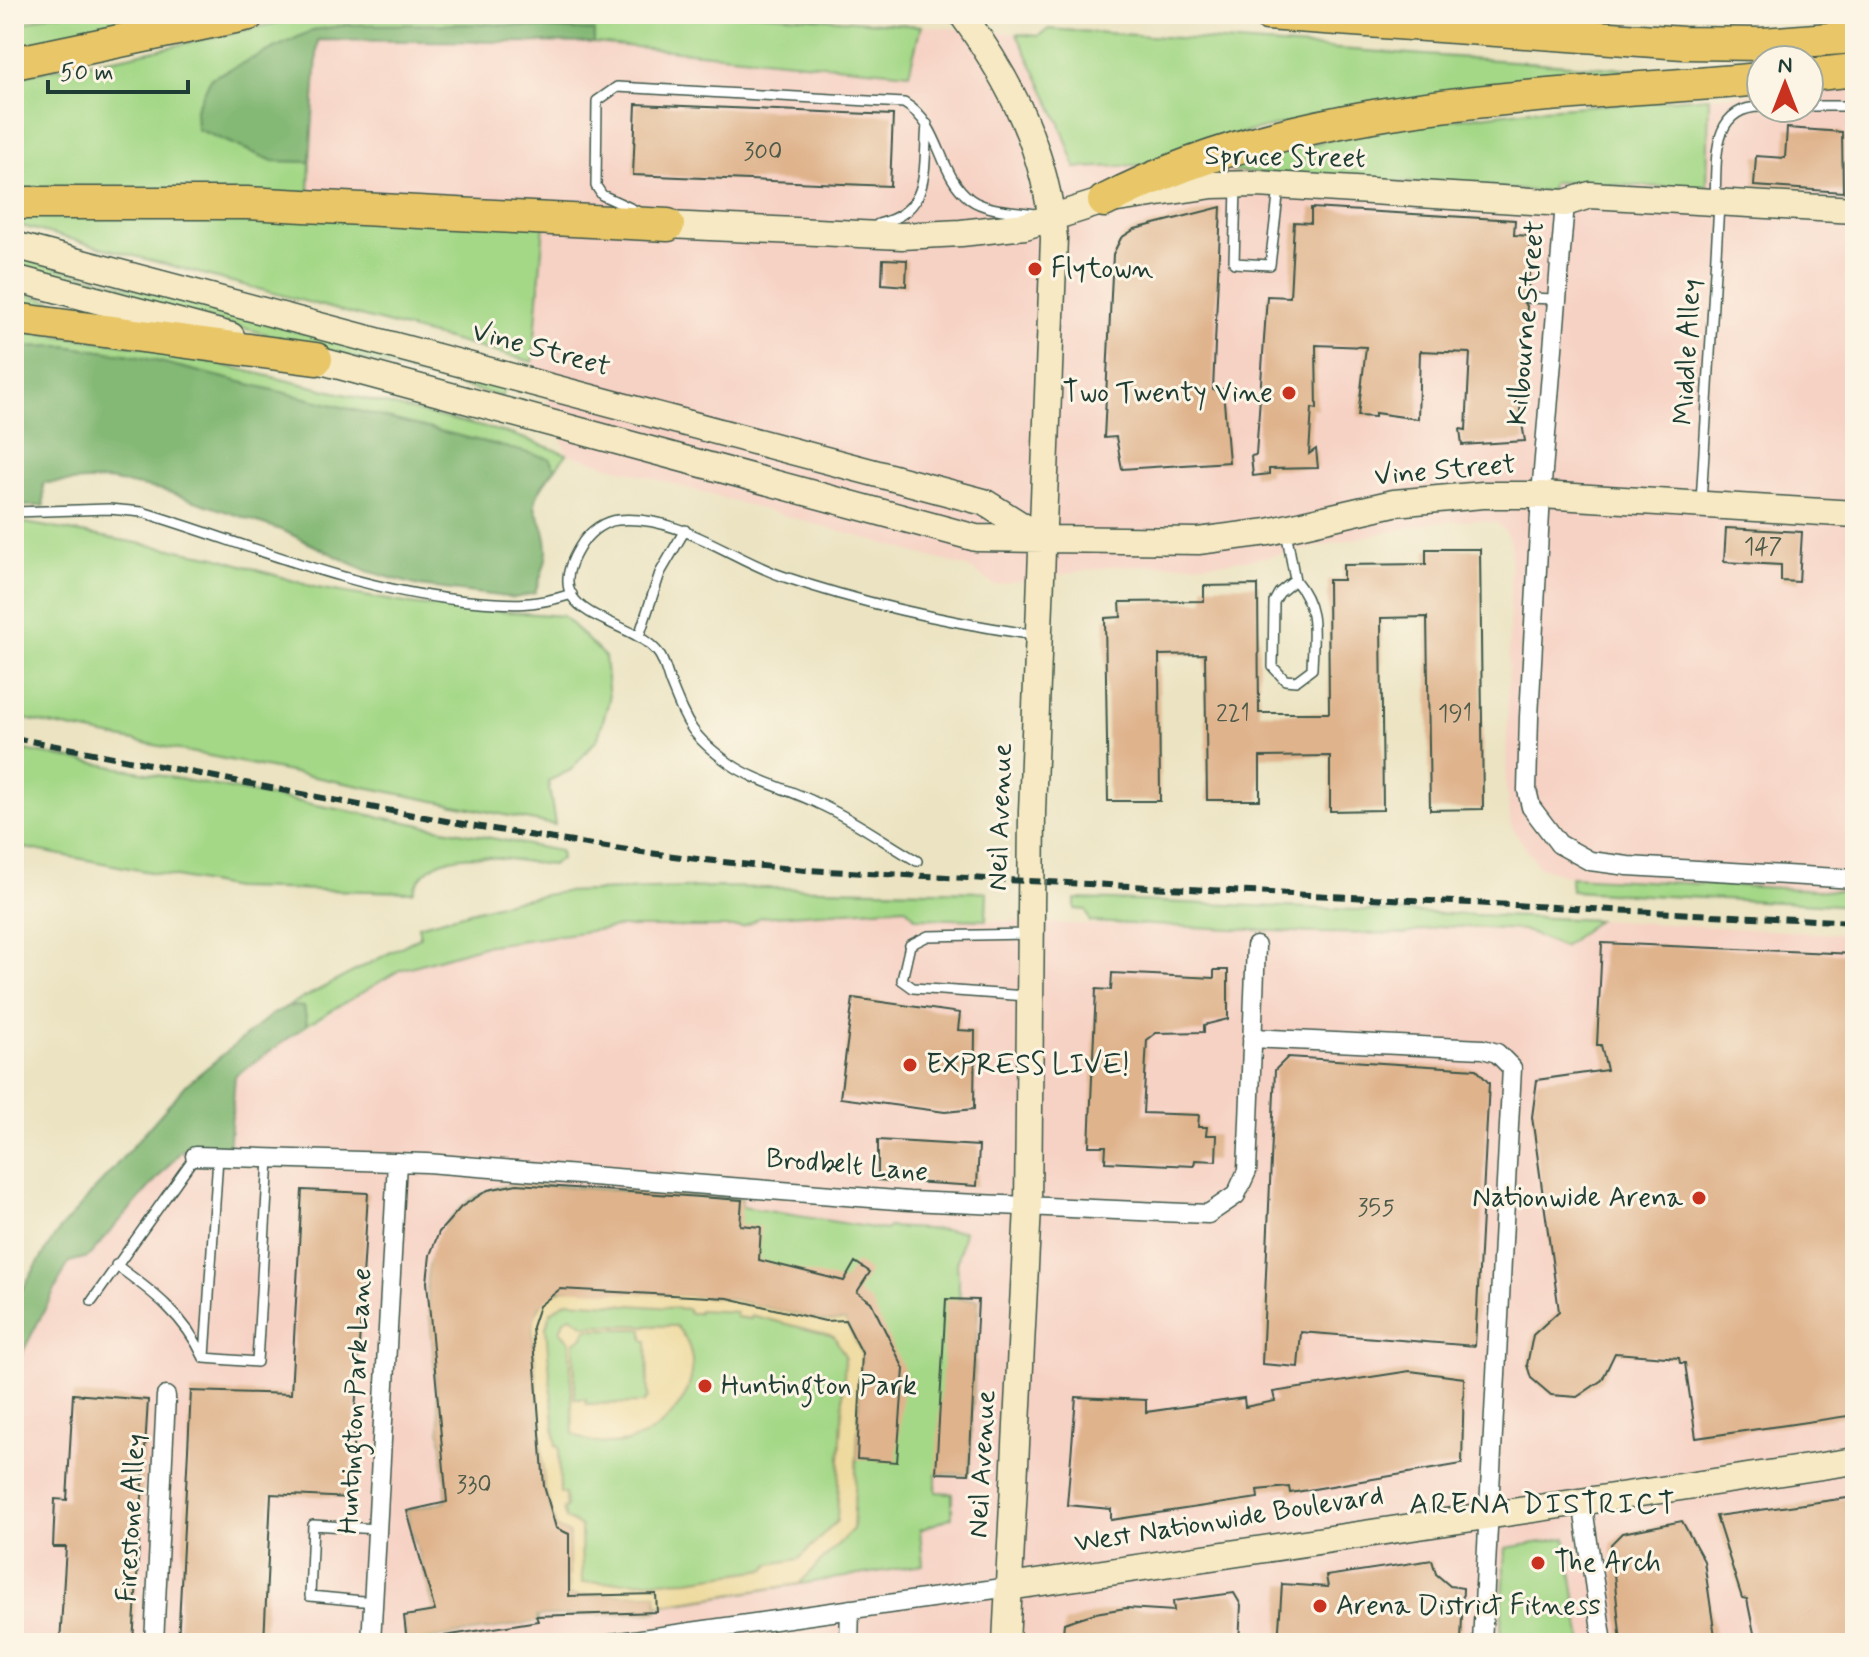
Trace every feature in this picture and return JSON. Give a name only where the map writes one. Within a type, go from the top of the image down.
[{"type":"highway","points":[[14,63],[249,14]]},
{"type":"highway","points":[[1267,14],[1606,40],[1762,44],[1855,37]]},
{"type":"highway","points":[[1825,73],[1855,70]]},
{"type":"highway","points":[[1104,201],[1158,173],[1224,150],[1308,128],[1382,114],[1522,98],[1745,80]]},
{"type":"highway","points":[[14,203],[247,203],[668,225]]},
{"type":"highway","points":[[14,319],[316,359]]},
{"type":"street","name":"Neil Avenue","points":[[962,14],[1014,93],[1025,116],[1044,173],[1052,216],[1053,264],[1030,934],[1028,1207],[1006,1643]]},
{"type":"street","name":"Spruce Street","points":[[668,225],[843,233],[961,233],[1025,226],[1104,201],[1183,188],[1236,185],[1565,203],[1590,195],[1855,210]]},
{"type":"street","name":"Kilbourne Street","points":[[1565,203],[1541,495],[1527,790],[1531,807],[1543,826],[1566,849],[1606,864],[1855,879]]},
{"type":"street","name":"Vine Street","points":[[14,245],[984,502],[1043,539]]},
{"type":"street","name":"Vine Street","points":[[14,278],[976,538],[1171,543],[1286,528],[1394,503],[1483,495],[1541,495],[1855,514]]},
{"type":"street","name":"Brodbelt Lane","points":[[195,1156],[397,1162],[1196,1216],[1229,1203],[1243,1184],[1247,1171],[1256,946]]},
{"type":"street","points":[[1252,1038],[1483,1049],[1497,1053],[1512,1068],[1482,1643]]},
{"type":"street","name":"Huntington Park Lane","points":[[371,1643],[397,1162]]},
{"type":"street","name":"Firestone Alley","points":[[154,1643],[166,1396]]},
{"type":"street","name":"West Nationwide Boulevard","points":[[613,1643],[655,1640],[1855,1461]]},
{"type":"street","points":[[1582,1501],[1603,1643]]},
{"type":"street","points":[[849,1643],[850,1609]]},
{"type":"lane","points":[[668,225],[602,195],[596,186],[597,101],[617,87],[904,103],[928,122],[956,185],[971,200],[991,207],[1052,216]]},
{"type":"lane","points":[[1825,106],[1855,106]]},
{"type":"lane","name":"Middle Alley","points":[[1701,505],[1718,136],[1724,123],[1735,112],[1745,110]]},
{"type":"lane","points":[[843,233],[897,220],[912,209],[921,189],[928,122]]},
{"type":"lane","points":[[1236,185],[1234,263],[1270,265],[1279,186]]},
{"type":"lane","points":[[1527,298],[1556,299]]},
{"type":"lane","points":[[14,512],[109,509],[142,512],[349,581],[410,594],[539,605],[572,594]]},
{"type":"lane","points":[[917,861],[821,804],[732,766],[694,736],[659,654],[639,636],[582,610],[572,594],[570,575],[575,554],[587,537],[603,524],[616,519],[644,521],[685,530],[781,576],[955,624],[1039,636]]},
{"type":"lane","points":[[1286,528],[1295,580],[1310,598],[1313,610],[1312,669],[1296,681],[1285,680],[1273,667],[1274,602],[1279,593],[1295,580]]},
{"type":"lane","points":[[639,636],[660,573],[685,530]]},
{"type":"lane","points":[[1030,934],[928,936],[910,945],[902,980],[913,988],[1030,996]]},
{"type":"lane","points":[[92,1301],[195,1156]]},
{"type":"lane","points":[[204,1358],[218,1157]]},
{"type":"lane","points":[[204,1358],[257,1362],[269,1159]]},
{"type":"lane","points":[[116,1265],[169,1305],[195,1337],[204,1358]]},
{"type":"lane","points":[[373,1602],[310,1596],[313,1525],[377,1529]]},
{"type":"shaded area","points":[[921,26],[1017,34],[1059,121],[1076,168],[1225,164],[1550,191],[1552,181],[1707,189],[1709,97],[1745,94],[1745,124],[1825,124],[1825,88],[1855,85],[1855,892],[1570,877],[1538,866],[1511,826],[1506,788],[1511,544],[1509,536],[1497,523],[1476,520],[1436,522],[1262,558],[1217,563],[1116,566],[994,585],[970,568],[567,454],[533,362],[544,224],[309,195],[318,40],[594,43],[908,73]]},
{"type":"shaded area","points":[[905,907],[917,918],[1315,933],[1405,934],[1442,926],[1523,930],[1563,947],[1597,920],[1855,935],[1855,1643],[1582,1643],[1566,1539],[1506,1548],[1500,1643],[14,1643],[14,1369],[69,1262],[88,1257],[183,1149],[229,1150],[235,1076],[241,1069],[400,970],[483,946],[618,927],[743,927],[761,917]]},
{"type":"green space","points":[[51,14],[200,14],[14,53],[14,27]]},
{"type":"green space","points":[[317,14],[759,14],[921,26],[909,73],[594,43],[593,31],[485,24],[348,25],[313,30],[198,129],[273,161],[310,162],[309,195],[14,191],[14,76],[119,58]]},
{"type":"green space","points":[[485,24],[594,31],[594,43],[318,40],[310,162],[273,161],[197,129],[196,109],[211,78],[313,30],[348,25]]},
{"type":"green space","points":[[1049,29],[1641,70],[1641,76],[1319,116],[1207,141],[1147,165],[1076,168],[1059,121],[1017,34],[1038,36]]},
{"type":"green space","points":[[1709,97],[1707,189],[1553,182],[1550,192],[1232,171],[1225,164],[1382,128],[1530,110]]},
{"type":"green space","points":[[117,212],[544,224],[533,362],[14,224],[14,216]]},
{"type":"green space","points":[[14,256],[505,386],[502,397],[14,267]]},
{"type":"green space","points":[[14,291],[108,316],[14,308]]},
{"type":"green space","points":[[14,330],[151,348],[511,434],[567,454],[555,469],[548,458],[131,355],[63,346],[14,347]]},
{"type":"green space","points":[[63,346],[131,355],[549,458],[555,469],[543,484],[535,504],[547,550],[535,593],[515,598],[419,586],[367,571],[284,531],[162,490],[108,480],[43,483],[44,506],[14,506],[14,347]]},
{"type":"green space","points":[[14,521],[216,557],[317,588],[417,605],[563,616],[605,657],[609,700],[598,738],[571,770],[548,781],[555,825],[14,717]]},
{"type":"green space","points":[[14,748],[560,851],[561,859],[552,865],[494,857],[454,858],[437,864],[423,875],[413,892],[233,888],[14,846]]},
{"type":"green space","points":[[1570,877],[1855,892],[1855,906],[1571,891]]},
{"type":"green space","points":[[714,887],[987,892],[986,920],[916,918],[905,907],[761,917],[743,927],[618,927],[483,946],[400,970],[307,1025],[304,1007],[288,1006],[420,937],[418,926],[511,901],[562,892]]},
{"type":"green space","points":[[1075,899],[1597,920],[1563,947],[1523,930],[1442,926],[1405,934],[1315,933],[1090,922],[1086,910],[1075,909]]},
{"type":"green space","points":[[288,1006],[304,1007],[307,1025],[235,1076],[229,1151],[183,1149],[88,1257],[69,1262],[14,1369],[14,1303],[55,1235],[187,1084],[271,1015]]},
{"type":"green space","name":"Huntington Park","points":[[526,1184],[742,1199],[742,1207],[886,1230],[888,1227],[964,1231],[957,1264],[960,1299],[978,1300],[969,1474],[936,1473],[936,1492],[952,1493],[952,1517],[920,1530],[923,1565],[657,1606],[657,1612],[537,1616],[538,1621],[407,1642],[404,1616],[435,1611],[407,1511],[447,1501],[427,1282],[430,1262],[436,1243],[456,1212],[487,1192]]},
{"type":"green space","points":[[1566,1538],[1582,1643],[1500,1643],[1506,1548]]},
{"type":"sand","points":[[562,1290],[728,1298],[825,1321],[845,1320],[862,1353],[853,1529],[799,1584],[657,1606],[656,1594],[569,1596],[569,1534],[556,1528],[544,1486],[532,1327],[544,1301]],"holes":[[[567,1301],[688,1309],[689,1313],[698,1313],[699,1310],[736,1312],[736,1317],[751,1319],[751,1315],[834,1336],[845,1356],[837,1521],[799,1559],[770,1564],[766,1569],[688,1580],[582,1583],[581,1527],[566,1519],[563,1509],[566,1508],[565,1494],[560,1493],[559,1446],[556,1446],[546,1327],[551,1312]]]},
{"type":"sand","points":[[571,1316],[585,1325],[676,1326],[690,1349],[692,1373],[685,1396],[670,1417],[649,1433],[625,1442],[599,1443],[573,1434],[570,1342],[560,1331],[564,1320]],"holes":[[[586,1329],[643,1329],[643,1340],[647,1341],[648,1398],[643,1403],[586,1404],[586,1399],[575,1399],[574,1342],[583,1337]]]},
{"type":"building","points":[[636,104],[893,115],[890,186],[633,175]]},
{"type":"building","points":[[1787,128],[1842,132],[1843,192],[1754,186],[1756,156],[1785,158]]},
{"type":"building","points":[[1221,207],[1213,390],[1223,389],[1229,462],[1122,469],[1116,437],[1104,438],[1113,254],[1121,238],[1135,229]]},
{"type":"building","points":[[1311,208],[1515,220],[1514,235],[1531,236],[1528,291],[1520,299],[1527,306],[1520,412],[1525,441],[1462,445],[1460,429],[1466,430],[1470,353],[1420,351],[1418,419],[1375,413],[1375,417],[1358,416],[1366,347],[1316,345],[1317,409],[1312,408],[1309,454],[1316,449],[1318,468],[1269,469],[1269,474],[1253,476],[1251,456],[1256,455],[1267,296],[1290,297],[1294,222],[1311,223]]},
{"type":"building","points":[[883,259],[907,260],[906,286],[882,284]]},
{"type":"building","points":[[1726,528],[1802,532],[1799,582],[1781,581],[1781,565],[1724,562]]},
{"type":"building","points":[[1426,549],[1480,549],[1483,809],[1430,810],[1427,617],[1381,618],[1383,810],[1330,811],[1330,756],[1260,757],[1260,800],[1207,800],[1205,654],[1159,655],[1160,801],[1108,801],[1105,618],[1121,617],[1120,602],[1204,601],[1204,586],[1258,585],[1259,713],[1329,713],[1328,580],[1343,580],[1343,565],[1426,564]]},
{"type":"building","name":"Nationwide Arena","points":[[1602,943],[1855,954],[1855,1415],[1696,1438],[1685,1363],[1680,1363],[1679,1358],[1615,1353],[1602,1380],[1577,1397],[1551,1395],[1531,1378],[1527,1365],[1533,1335],[1559,1311],[1532,1117],[1537,1080],[1607,1070],[1601,1045],[1597,1045]]},
{"type":"building","points":[[1214,970],[1228,970],[1228,1019],[1204,1025],[1204,1032],[1156,1033],[1147,1040],[1143,1113],[1199,1115],[1198,1127],[1207,1127],[1206,1135],[1217,1135],[1216,1161],[1195,1160],[1194,1166],[1105,1162],[1106,1146],[1089,1146],[1096,989],[1111,990],[1112,973],[1214,978]]},
{"type":"building","name":"EXPRESS LIVE!","points":[[853,998],[960,1013],[958,1030],[975,1031],[974,1109],[945,1112],[840,1098]]},
{"type":"building","points":[[1288,1057],[1476,1069],[1489,1083],[1475,1346],[1301,1332],[1298,1367],[1262,1364],[1275,1070]]},
{"type":"building","points":[[878,1140],[979,1146],[977,1186],[878,1180]]},
{"type":"building","points":[[517,1184],[742,1200],[740,1225],[761,1227],[759,1260],[844,1281],[855,1262],[870,1272],[857,1292],[871,1302],[904,1369],[897,1462],[857,1459],[862,1353],[845,1320],[825,1321],[728,1298],[560,1289],[539,1306],[532,1327],[544,1486],[556,1528],[569,1534],[569,1596],[656,1594],[657,1612],[536,1616],[538,1621],[407,1642],[404,1616],[435,1611],[407,1511],[447,1502],[427,1282],[430,1255],[439,1232],[461,1207],[488,1190]]},
{"type":"building","points":[[302,1190],[368,1193],[350,1498],[271,1494],[264,1643],[178,1643],[191,1391],[291,1394]]},
{"type":"building","points":[[946,1299],[978,1300],[969,1474],[936,1473]]},
{"type":"building","points":[[1410,1371],[1464,1378],[1462,1464],[1290,1493],[1289,1487],[1257,1490],[1258,1498],[1111,1520],[1111,1509],[1067,1505],[1076,1397],[1146,1400],[1146,1412],[1244,1398],[1245,1407],[1275,1401],[1273,1392]]},
{"type":"building","points":[[73,1394],[148,1400],[133,1643],[60,1643],[66,1547],[53,1547],[55,1499],[67,1500]]},
{"type":"building","points":[[1855,1497],[1855,1643],[1756,1643],[1747,1599],[1742,1598],[1716,1516]]},
{"type":"building","points":[[1682,1521],[1704,1561],[1716,1643],[1621,1643],[1611,1544],[1622,1533]]},
{"type":"building","points":[[1432,1560],[1436,1574],[1450,1586],[1463,1588],[1461,1643],[1278,1643],[1282,1584],[1328,1587],[1326,1576]]},
{"type":"building","points":[[1234,1593],[1241,1605],[1239,1643],[1062,1643],[1064,1623],[1095,1613],[1126,1608],[1174,1611],[1173,1601]]},
{"type":"railway","points":[[14,738],[507,831],[706,860],[806,870],[1855,922]]},
{"type":"place","name":"Flytown","points":[[1035,269]]},
{"type":"place","name":"Two Twenty Vine","points":[[1289,393]]},
{"type":"place","name":"EXPRESS LIVE!","points":[[910,1065]]},
{"type":"place","name":"Nationwide Arena","points":[[1699,1198]]},
{"type":"place","name":"Huntington Park","points":[[705,1386]]},
{"type":"place","name":"The Arch","points":[[1538,1563]]},
{"type":"place","name":"Arena District Fitness","points":[[1320,1606]]},
{"type":"district","name":"ARENA DISTRICT","points":[[1543,1504]]}]
